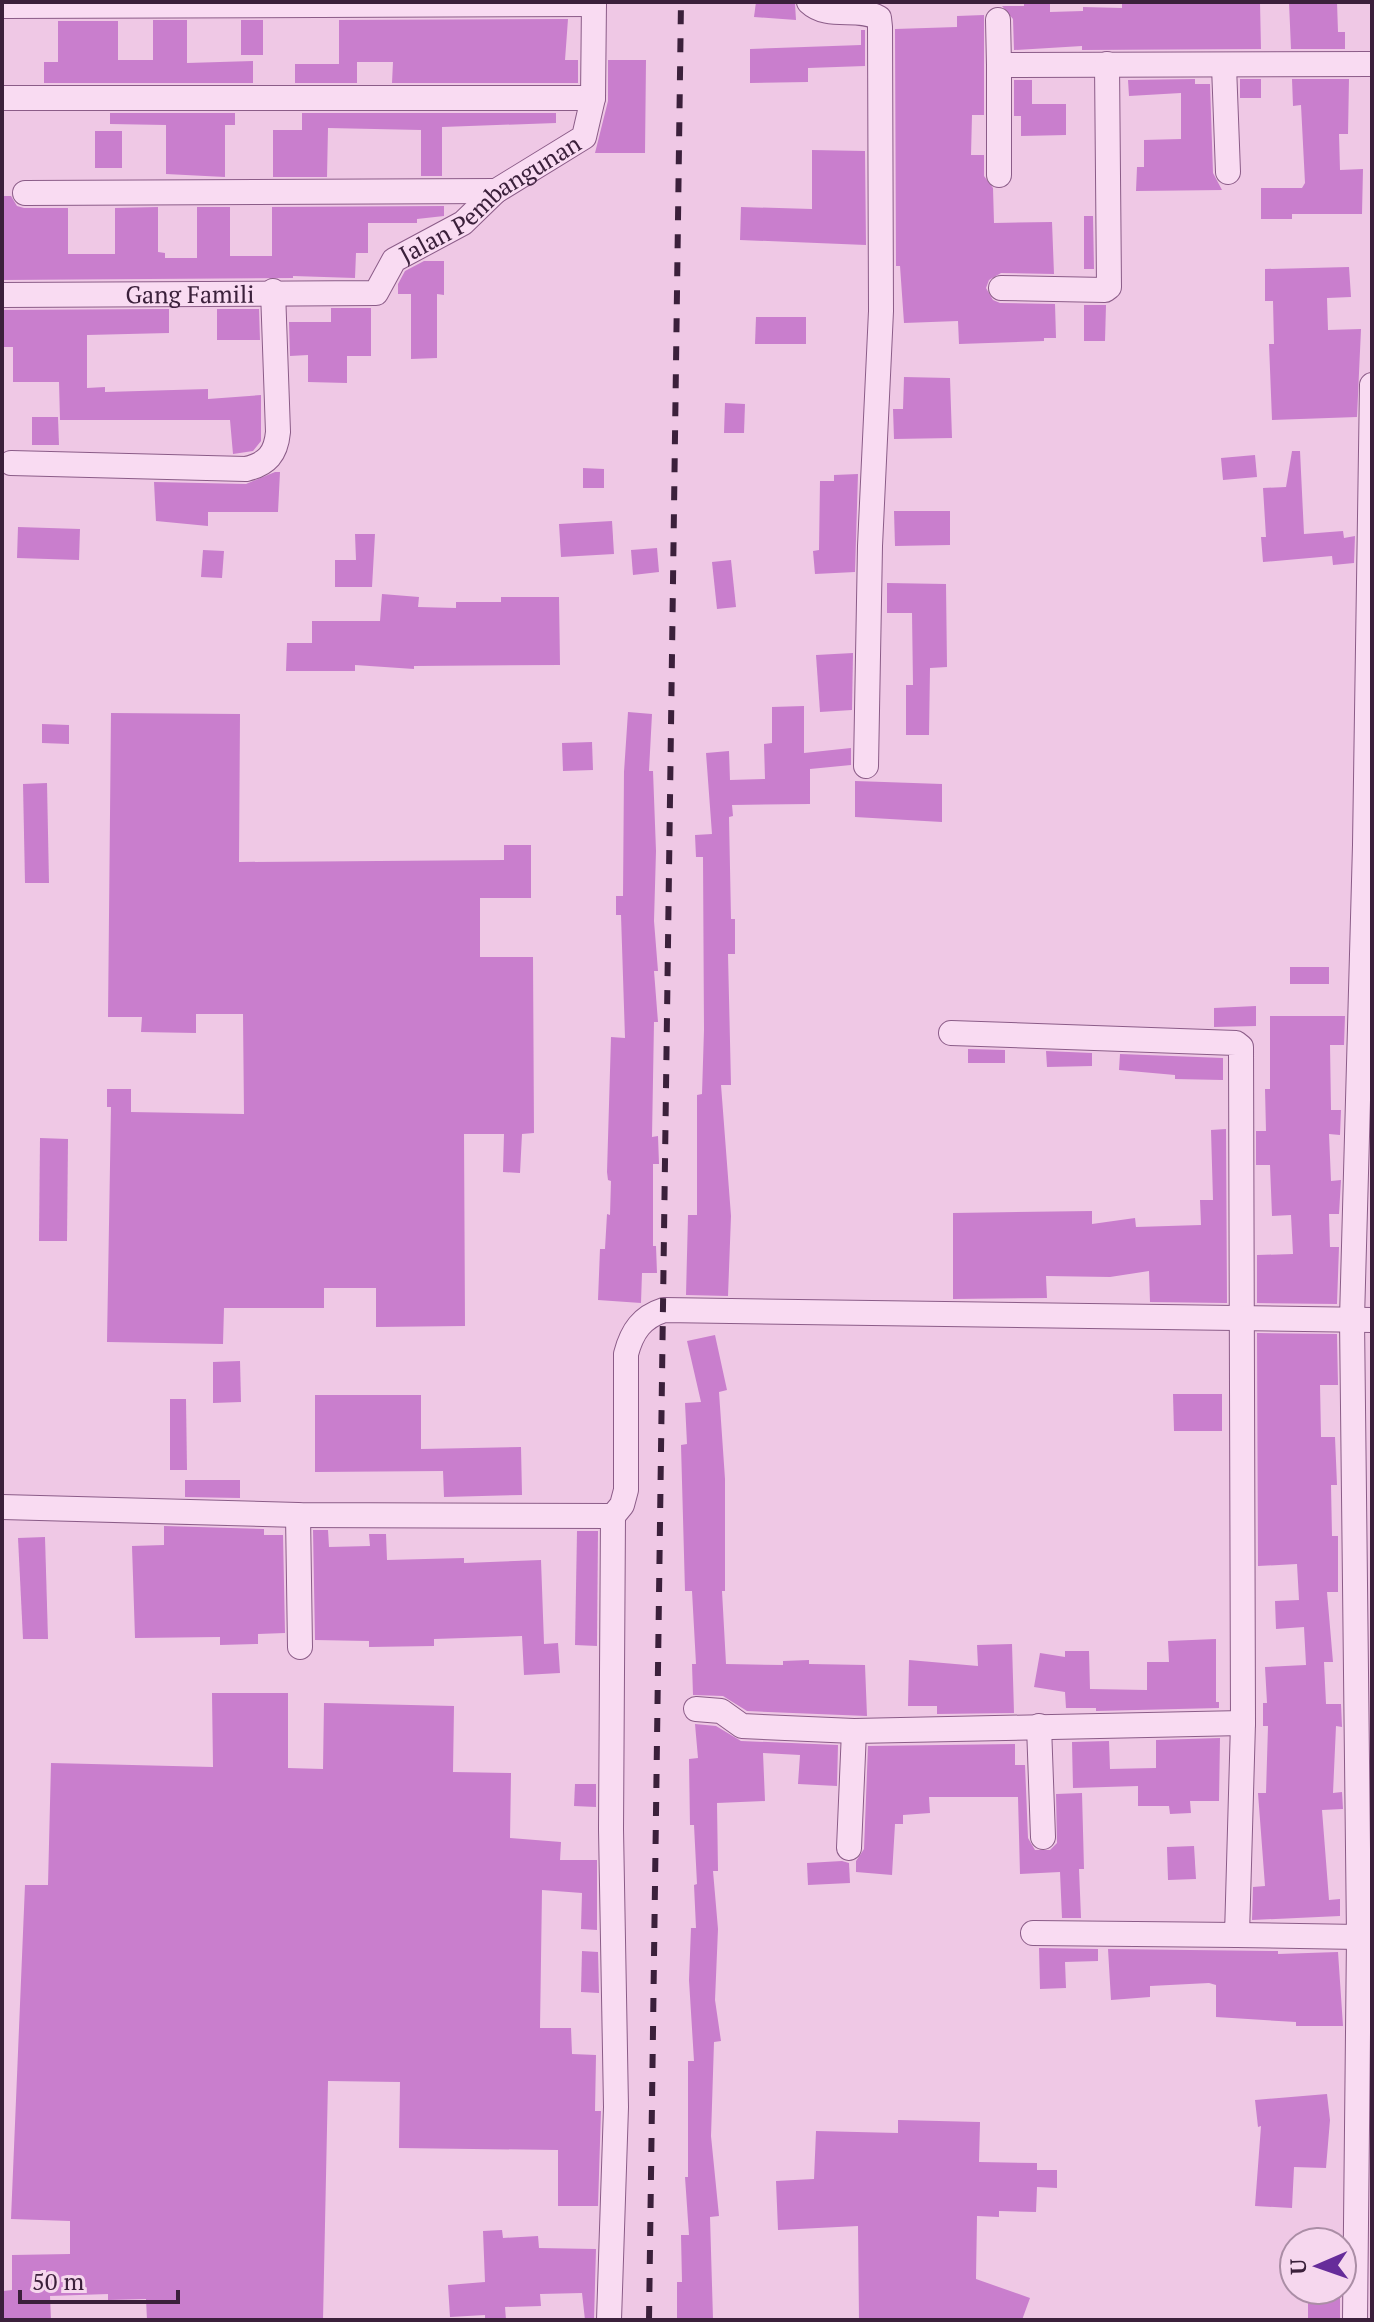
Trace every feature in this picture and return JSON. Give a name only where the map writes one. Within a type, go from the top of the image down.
[{"type":"street","points":[[809,2],[822,11],[871,13],[879,18],[880,27],[881,311],[870,546],[866,766]]},
{"type":"street","points":[[2,6],[594,3]]},
{"type":"street","name":"Jalan Pembangunan","points":[[376,293],[394,260],[463,223],[496,191],[584,137],[593,98],[594,3]]},
{"type":"street","points":[[998,20],[999,175]]},
{"type":"street","points":[[1001,288],[1105,290],[1109,287],[1107,64]]},
{"type":"street","points":[[999,65],[1372,64]]},
{"type":"street","points":[[1224,66],[1228,172]]},
{"type":"street","points":[[2,98],[593,98]]},
{"type":"street","points":[[25,193],[496,191]]},
{"type":"street","points":[[11,463],[246,469],[259,466],[276,446],[278,432],[273,291]]},
{"type":"street","name":"Gang Famili","points":[[2,295],[273,291],[376,293]]},
{"type":"street","points":[[1355,2320],[1372,385]]},
{"type":"street","points":[[951,1033],[1236,1043],[1241,1047],[1245,1319],[1243,1723],[1237,1935]]},
{"type":"street","points":[[609,2320],[616,2107],[611,1829],[613,1516],[622,1505],[626,1490],[626,1354],[630,1338],[649,1315],[664,1310],[1362,1320]]},
{"type":"street","points":[[2,1507],[298,1515],[613,1516]]},
{"type":"street","points":[[298,1515],[300,1647]]},
{"type":"street","points":[[696,1709],[721,1711],[742,1726],[854,1731],[1243,1723]]},
{"type":"street","points":[[1039,1726],[1043,1837]]},
{"type":"street","points":[[849,1848],[854,1731]]},
{"type":"street","points":[[1033,1933],[1359,1937]]},
{"type":"building","points":[[756,2],[795,4],[796,20],[754,17]]},
{"type":"building","points":[[1024,2],[1050,2],[1050,12],[1083,11],[1083,7],[1122,8],[1122,2],[1260,3],[1261,49],[1082,50],[1082,46],[1014,50],[1013,19],[1002,6],[1024,6]]},
{"type":"building","points":[[1289,2],[1337,2],[1338,32],[1345,32],[1345,49],[1291,49]]},
{"type":"building","points":[[984,15],[984,115],[972,115],[971,155],[984,155],[984,176],[993,188],[994,223],[1052,222],[1054,274],[1001,273],[989,280],[986,288],[993,300],[1000,303],[1055,304],[1056,338],[1044,338],[1044,341],[959,344],[958,321],[904,323],[900,266],[896,266],[895,29],[957,27],[957,16]]},
{"type":"building","points":[[568,19],[565,60],[578,60],[578,83],[392,83],[393,62],[357,62],[357,83],[295,83],[295,64],[339,64],[339,20]]},
{"type":"building","points":[[153,20],[187,20],[187,63],[253,61],[253,83],[44,83],[44,62],[58,62],[58,21],[118,21],[118,60],[153,60]]},
{"type":"building","points":[[241,20],[263,20],[263,55],[241,55]]},
{"type":"building","points":[[861,30],[865,30],[865,66],[808,68],[808,82],[750,83],[750,49],[861,45]]},
{"type":"building","points":[[608,60],[646,60],[645,153],[595,153],[608,101]]},
{"type":"building","points":[[1195,79],[1195,84],[1210,84],[1213,173],[1222,190],[1136,191],[1137,167],[1144,167],[1144,140],[1181,139],[1181,93],[1129,96],[1128,80]]},
{"type":"building","points":[[1240,79],[1261,79],[1261,98],[1240,98]]},
{"type":"building","points":[[1292,79],[1349,79],[1348,134],[1339,134],[1340,170],[1363,169],[1362,214],[1292,214],[1292,219],[1261,219],[1261,188],[1302,188],[1305,183],[1301,105],[1293,106]]},
{"type":"building","points":[[1014,80],[1032,80],[1032,104],[1066,104],[1066,135],[1021,136],[1021,116],[1014,116]]},
{"type":"building","points":[[110,113],[235,113],[235,125],[225,125],[225,177],[166,174],[166,125],[110,124]]},
{"type":"building","points":[[302,113],[556,113],[556,123],[442,127],[442,176],[421,176],[421,130],[328,128],[327,177],[273,177],[273,130],[302,130]]},
{"type":"building","points":[[95,131],[122,131],[122,168],[95,168]]},
{"type":"building","points":[[812,150],[865,151],[866,245],[740,240],[741,207],[812,209]]},
{"type":"building","points":[[2,196],[11,196],[17,206],[24,208],[68,208],[68,254],[115,254],[115,208],[158,207],[158,252],[165,253],[165,258],[197,258],[197,207],[230,207],[230,256],[272,256],[272,207],[444,206],[444,216],[417,219],[417,223],[368,223],[368,253],[356,253],[355,278],[2,280]]},
{"type":"building","points":[[1084,216],[1093,216],[1094,269],[1084,269]]},
{"type":"building","points":[[424,261],[444,261],[444,295],[437,294],[437,358],[411,359],[411,294],[398,294],[398,284],[405,271]]},
{"type":"building","points":[[1349,267],[1351,297],[1327,298],[1328,330],[1361,329],[1357,417],[1272,420],[1269,344],[1274,344],[1273,301],[1265,301],[1265,269]]},
{"type":"building","points":[[1084,305],[1106,305],[1105,341],[1084,341]]},
{"type":"building","points":[[331,308],[371,308],[371,356],[347,356],[347,383],[308,382],[308,355],[290,356],[289,322],[331,322]]},
{"type":"building","points":[[169,309],[169,333],[87,335],[87,388],[105,387],[105,392],[208,389],[208,399],[261,395],[261,441],[253,451],[233,454],[230,420],[60,420],[59,382],[13,382],[13,347],[3,347],[2,310]]},
{"type":"building","points":[[217,309],[259,309],[260,340],[217,340]]},
{"type":"building","points":[[756,317],[806,317],[806,344],[755,344]]},
{"type":"building","points":[[904,377],[950,378],[952,438],[894,439],[893,409],[903,409]]},
{"type":"building","points":[[725,403],[745,404],[744,433],[724,433]]},
{"type":"building","points":[[32,417],[58,417],[59,445],[32,445]]},
{"type":"building","points":[[1292,451],[1300,451],[1304,534],[1343,531],[1344,538],[1355,536],[1354,563],[1333,565],[1332,556],[1263,562],[1261,537],[1266,537],[1263,488],[1286,487]]},
{"type":"building","points":[[1255,455],[1257,477],[1223,480],[1221,458]]},
{"type":"building","points":[[583,468],[604,469],[604,488],[583,488]]},
{"type":"building","points":[[280,472],[278,512],[208,512],[208,526],[156,521],[154,482],[246,484]]},
{"type":"building","points":[[858,474],[855,572],[815,574],[813,551],[819,550],[820,481],[834,481],[834,475]]},
{"type":"building","points":[[894,511],[950,511],[950,545],[895,546]]},
{"type":"building","points":[[612,521],[614,554],[561,557],[559,524]]},
{"type":"building","points":[[18,527],[80,529],[79,560],[17,558]]},
{"type":"building","points":[[355,534],[375,534],[372,587],[335,587],[335,560],[356,560]]},
{"type":"building","points":[[657,548],[659,572],[633,575],[631,550]]},
{"type":"building","points":[[203,550],[224,551],[222,578],[201,577]]},
{"type":"building","points":[[731,560],[736,607],[717,609],[712,562]]},
{"type":"building","points":[[887,583],[946,584],[947,667],[930,668],[929,735],[906,735],[906,685],[913,685],[912,613],[887,613]]},
{"type":"building","points":[[382,594],[419,597],[418,607],[456,608],[456,602],[501,602],[501,597],[559,597],[560,665],[414,666],[414,669],[355,665],[355,671],[286,671],[287,643],[312,643],[312,621],[380,621]]},
{"type":"building","points":[[853,653],[852,710],[820,712],[816,655]]},
{"type":"building","points":[[804,706],[804,753],[851,748],[851,765],[810,769],[810,804],[732,805],[733,816],[729,817],[731,919],[735,919],[735,954],[728,954],[731,1085],[721,1085],[731,1216],[728,1296],[686,1295],[688,1215],[697,1215],[697,1095],[702,1094],[704,1030],[703,857],[696,857],[695,835],[712,834],[706,753],[729,751],[730,780],[765,779],[764,744],[772,743],[772,707]]},
{"type":"building","points":[[628,712],[652,714],[649,771],[653,771],[656,851],[654,921],[658,971],[654,971],[658,1022],[654,1022],[652,1137],[658,1136],[659,1164],[653,1164],[653,1246],[656,1246],[657,1273],[642,1273],[641,1303],[598,1300],[600,1249],[605,1249],[607,1214],[610,1215],[611,1181],[607,1172],[611,1037],[625,1038],[621,915],[616,915],[616,896],[623,896]]},
{"type":"building","points":[[111,713],[240,714],[239,862],[504,860],[504,845],[531,845],[531,898],[480,898],[480,957],[533,957],[534,1133],[522,1134],[520,1173],[503,1172],[504,1134],[464,1134],[465,1326],[376,1327],[376,1288],[324,1288],[324,1308],[224,1308],[223,1344],[107,1342],[111,1107],[107,1107],[107,1089],[131,1089],[131,1112],[244,1114],[243,1014],[196,1014],[196,1033],[141,1032],[142,1017],[108,1017]]},
{"type":"building","points":[[42,724],[69,725],[69,744],[42,743]]},
{"type":"building","points":[[592,742],[593,770],[563,771],[562,743]]},
{"type":"building","points":[[855,781],[942,784],[942,822],[855,817]]},
{"type":"building","points":[[47,783],[49,883],[25,883],[23,784]]},
{"type":"building","points":[[1290,967],[1329,967],[1329,984],[1290,984]]},
{"type":"building","points":[[1256,1006],[1256,1026],[1214,1027],[1214,1008]]},
{"type":"building","points":[[1270,1016],[1345,1016],[1344,1045],[1330,1045],[1331,1110],[1341,1110],[1340,1135],[1329,1134],[1331,1181],[1341,1180],[1339,1214],[1329,1214],[1330,1247],[1339,1247],[1337,1304],[1257,1303],[1257,1255],[1293,1254],[1291,1215],[1272,1216],[1270,1165],[1256,1165],[1256,1131],[1266,1131],[1265,1089],[1270,1089]]},
{"type":"building","points":[[968,1049],[1005,1050],[1005,1063],[968,1063]]},
{"type":"building","points":[[1046,1051],[1092,1053],[1092,1066],[1047,1067]]},
{"type":"building","points":[[1120,1054],[1223,1058],[1223,1080],[1175,1079],[1175,1075],[1119,1070]]},
{"type":"building","points":[[1226,1129],[1227,1303],[1150,1302],[1149,1271],[1110,1277],[1046,1276],[1047,1298],[953,1299],[953,1213],[1092,1211],[1092,1224],[1135,1218],[1136,1227],[1201,1225],[1200,1200],[1213,1200],[1211,1130]]},
{"type":"building","points":[[40,1138],[68,1139],[67,1241],[39,1241]]},
{"type":"building","points":[[1257,1333],[1337,1334],[1338,1385],[1320,1385],[1321,1437],[1335,1437],[1337,1485],[1331,1485],[1332,1536],[1338,1536],[1338,1592],[1327,1592],[1333,1662],[1324,1662],[1326,1704],[1341,1704],[1342,1727],[1336,1726],[1333,1793],[1342,1792],[1343,1809],[1322,1810],[1329,1900],[1340,1899],[1340,1916],[1252,1920],[1253,1887],[1265,1886],[1258,1793],[1266,1793],[1268,1726],[1263,1726],[1263,1703],[1267,1703],[1265,1667],[1306,1665],[1304,1627],[1276,1629],[1275,1601],[1299,1600],[1297,1564],[1258,1566]]},
{"type":"building","points":[[715,1335],[727,1390],[719,1392],[725,1479],[725,1591],[722,1591],[726,1664],[783,1665],[783,1661],[809,1660],[809,1664],[865,1665],[867,1716],[747,1711],[723,1696],[693,1695],[692,1664],[696,1664],[692,1591],[685,1591],[681,1445],[687,1444],[685,1403],[701,1402],[687,1341]]},
{"type":"building","points":[[240,1361],[241,1402],[213,1403],[213,1362]]},
{"type":"building","points":[[1173,1394],[1222,1394],[1222,1431],[1174,1431]]},
{"type":"building","points":[[315,1395],[421,1395],[421,1449],[521,1447],[522,1495],[444,1497],[443,1471],[315,1472]]},
{"type":"building","points":[[170,1399],[186,1399],[187,1470],[170,1470]]},
{"type":"building","points":[[185,1480],[240,1480],[240,1498],[185,1497]]},
{"type":"building","points":[[164,1526],[264,1529],[264,1535],[283,1535],[285,1633],[258,1634],[258,1644],[220,1645],[220,1637],[135,1638],[132,1546],[164,1545]]},
{"type":"building","points":[[313,1530],[328,1530],[329,1547],[370,1546],[369,1534],[386,1534],[387,1560],[464,1558],[464,1563],[541,1560],[544,1644],[558,1643],[560,1673],[524,1675],[522,1636],[434,1639],[434,1646],[369,1647],[369,1641],[315,1640]]},
{"type":"building","points":[[577,1531],[598,1531],[597,1646],[575,1645]]},
{"type":"building","points":[[45,1537],[48,1639],[23,1639],[18,1538]]},
{"type":"building","points":[[1216,1639],[1216,1702],[1219,1702],[1219,1708],[1096,1711],[1096,1708],[1066,1708],[1065,1692],[1034,1687],[1040,1653],[1065,1657],[1065,1651],[1089,1651],[1090,1689],[1147,1690],[1147,1662],[1169,1662],[1168,1641]]},
{"type":"building","points":[[1012,1644],[1014,1713],[937,1714],[937,1706],[908,1706],[909,1660],[978,1666],[977,1645]]},
{"type":"building","points":[[212,1693],[288,1693],[288,1768],[323,1769],[324,1703],[454,1706],[453,1772],[511,1773],[510,1838],[561,1842],[560,1860],[597,1860],[597,1930],[581,1929],[582,1893],[542,1890],[540,2028],[571,2028],[572,2054],[596,2055],[595,2111],[601,2111],[598,2206],[558,2206],[558,2150],[399,2148],[400,2082],[328,2081],[323,2320],[147,2320],[146,2299],[108,2300],[108,2294],[50,2296],[51,2320],[4,2320],[3,2291],[12,2290],[12,2255],[70,2254],[70,2221],[11,2219],[25,1885],[48,1885],[51,1763],[213,1767]]},
{"type":"building","points":[[695,1724],[716,1726],[741,1741],[838,1745],[837,1786],[798,1784],[800,1755],[763,1753],[765,1801],[717,1803],[718,1871],[713,1871],[718,1929],[715,2000],[721,2041],[714,2042],[711,2136],[719,2216],[710,2217],[713,2319],[677,2319],[677,2282],[682,2282],[681,2235],[689,2235],[685,2177],[688,2177],[688,2061],[694,2061],[689,1980],[691,1928],[696,1928],[694,1885],[697,1884],[694,1825],[690,1825],[689,1759],[698,1758]]},
{"type":"building","points":[[1220,1738],[1219,1801],[1190,1801],[1191,1813],[1170,1814],[1169,1806],[1138,1806],[1138,1786],[1073,1788],[1072,1742],[1109,1741],[1110,1769],[1156,1768],[1156,1740]]},
{"type":"building","points":[[1015,1744],[1015,1765],[1025,1765],[1028,1838],[1035,1850],[1050,1850],[1057,1843],[1056,1794],[1082,1793],[1084,1869],[1079,1869],[1081,1918],[1062,1918],[1060,1872],[1020,1874],[1018,1797],[929,1797],[930,1813],[903,1815],[903,1824],[895,1824],[892,1875],[856,1872],[856,1861],[864,1849],[868,1746]]},
{"type":"building","points":[[575,1784],[596,1784],[596,1807],[574,1806]]},
{"type":"building","points":[[1194,1846],[1196,1879],[1168,1880],[1167,1847]]},
{"type":"building","points":[[807,1863],[849,1863],[850,1883],[808,1885]]},
{"type":"building","points":[[1039,1948],[1098,1949],[1098,1961],[1065,1962],[1066,1988],[1040,1989]]},
{"type":"building","points":[[1108,1949],[1278,1951],[1278,1954],[1338,1952],[1343,2026],[1296,2026],[1296,2022],[1216,2017],[1216,1985],[1209,1983],[1150,1986],[1150,1997],[1111,2000]]},
{"type":"building","points":[[582,1951],[598,1952],[599,1993],[581,1992]]},
{"type":"building","points":[[1327,2094],[1330,2120],[1326,2168],[1294,2167],[1292,2208],[1255,2206],[1261,2126],[1258,2127],[1255,2100]]},
{"type":"building","points":[[898,2120],[980,2122],[979,2162],[1037,2163],[1037,2170],[1057,2170],[1057,2188],[1037,2187],[1036,2212],[999,2211],[999,2217],[977,2216],[976,2279],[1030,2298],[1022,2320],[859,2320],[858,2226],[778,2230],[776,2181],[814,2179],[816,2131],[898,2133]]},
{"type":"building","points":[[502,2230],[503,2238],[538,2236],[539,2248],[596,2249],[594,2320],[585,2320],[582,2293],[540,2294],[541,2306],[505,2307],[506,2320],[485,2320],[485,2315],[450,2317],[448,2285],[485,2282],[483,2231]]},
{"type":"building","points":[[1308,2306],[1340,2306],[1340,2320],[1308,2320]]},
{"type":"railway","points":[[649,2320],[681,2]]}]
